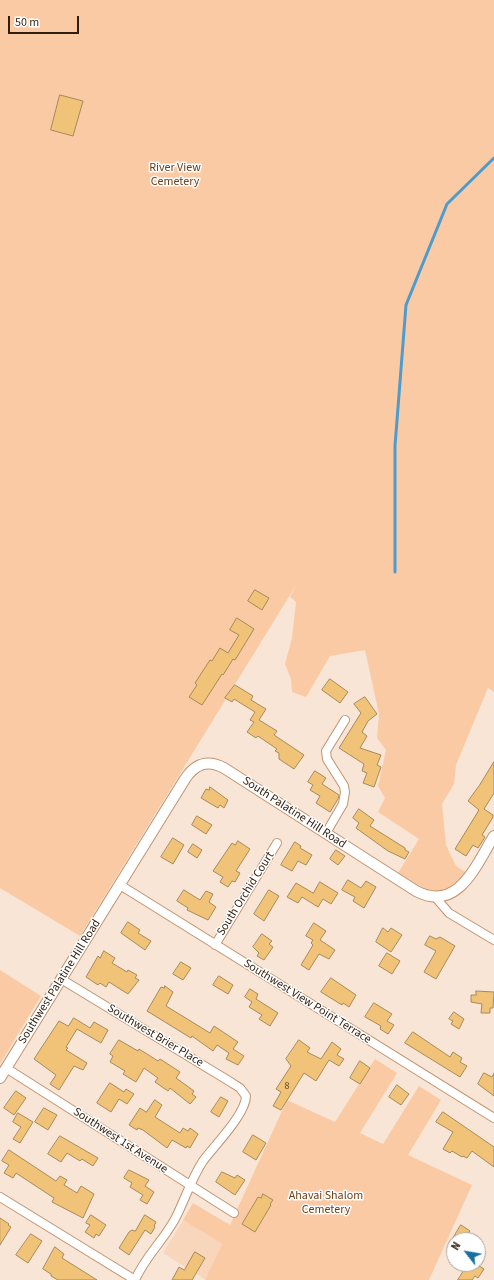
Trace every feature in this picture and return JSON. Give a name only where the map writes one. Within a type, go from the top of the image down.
[{"type":"street","points":[[326,833],[343,804],[345,792],[344,786],[327,759],[326,751],[345,720]]},
{"type":"street","name":"South Palatine Hill Road","points":[[120,885],[185,779],[195,767],[202,764],[212,763],[224,768],[416,891],[436,898]]},
{"type":"street","points":[[494,836],[463,884],[448,895],[436,898],[449,913],[494,940]]},
{"type":"street","name":"South Orchid Court","points":[[215,945],[277,843]]},
{"type":"street","name":"Southwest View Point Terrace","points":[[120,885],[494,1118]]},
{"type":"street","name":"Southwest Palatine Hill Road","points":[[0,1078],[120,885]]},
{"type":"street","name":"Southwest Brier Place","points":[[61,979],[229,1081],[240,1088],[246,1096],[246,1101],[235,1119],[204,1161],[190,1186]]},
{"type":"street","name":"Southwest 1st Avenue","points":[[6,1068],[234,1213]]},
{"type":"street","points":[[0,1197],[135,1280],[152,1250],[176,1218],[190,1186]]},
{"type":"shaded area","points":[[183,1220],[222,1244],[206,1280],[163,1253]]},
{"type":"green space","name":"River View Cemetery","points":[[0,0],[494,0],[494,692],[488,688],[456,765],[454,784],[442,804],[446,845],[456,866],[467,873],[449,888],[441,891],[426,889],[398,873],[419,839],[378,812],[385,798],[378,786],[386,750],[377,738],[379,714],[365,650],[330,656],[306,697],[292,692],[291,679],[285,664],[292,638],[296,602],[290,597],[298,582],[80,936],[0,888]]},
{"type":"green space","points":[[0,970],[41,996],[0,1064]]},
{"type":"green space","name":"Ahavai Shalom Cemetery","points":[[375,1059],[397,1073],[360,1133],[383,1144],[419,1086],[441,1100],[408,1155],[472,1185],[451,1232],[446,1232],[446,1242],[429,1280],[205,1280],[222,1244],[183,1220],[193,1203],[230,1225],[287,1100],[335,1122]]},
{"type":"building","points":[[60,95],[83,101],[73,136],[51,130]]},
{"type":"building","points":[[255,590],[269,598],[262,610],[248,601]]},
{"type":"building","points":[[237,618],[254,629],[235,660],[233,659],[223,675],[222,674],[202,705],[189,697],[197,685],[195,683],[210,660],[212,661],[220,648],[228,653],[239,635],[230,630]]},
{"type":"building","points":[[330,679],[348,692],[340,703],[322,690]]},
{"type":"building","points":[[235,685],[253,696],[251,700],[266,709],[259,720],[277,731],[274,735],[304,755],[294,769],[279,759],[279,753],[275,751],[277,749],[258,736],[256,738],[247,732],[254,722],[250,720],[255,712],[234,699],[232,702],[225,698]]},
{"type":"building","points":[[365,697],[377,714],[368,721],[362,732],[367,736],[360,748],[381,755],[377,765],[381,767],[374,787],[363,783],[367,773],[362,771],[364,764],[339,748],[361,713],[354,704]]},
{"type":"building","points":[[494,762],[494,793],[484,809],[493,815],[493,817],[482,835],[485,837],[478,848],[473,845],[466,856],[455,849],[479,810],[468,801]]},
{"type":"building","points":[[315,771],[326,778],[322,784],[339,795],[330,812],[316,803],[320,796],[310,790],[313,785],[308,782]]},
{"type":"building","points":[[210,787],[228,800],[224,808],[220,805],[218,808],[201,798],[206,789],[209,790]]},
{"type":"building","points":[[359,809],[374,820],[370,826],[409,852],[405,859],[388,851],[356,828],[359,823],[353,818]]},
{"type":"building","points":[[197,816],[212,825],[206,834],[192,825]]},
{"type":"building","points":[[173,838],[184,845],[173,864],[161,857]]},
{"type":"building","points":[[238,841],[250,849],[236,871],[240,873],[235,882],[232,881],[228,887],[220,882],[223,877],[213,871],[232,843],[235,845]]},
{"type":"building","points":[[295,842],[301,846],[300,848],[312,855],[306,865],[298,861],[292,871],[281,865]]},
{"type":"building","points":[[193,844],[202,850],[197,858],[188,852]]},
{"type":"building","points":[[336,850],[345,856],[338,865],[330,859]]},
{"type":"building","points":[[348,880],[361,888],[366,881],[376,887],[364,908],[353,901],[355,897],[342,890]]},
{"type":"building","points":[[320,882],[338,893],[331,904],[323,899],[318,907],[302,897],[298,903],[287,897],[296,883],[313,893]]},
{"type":"building","points":[[184,890],[200,900],[206,891],[213,894],[209,902],[216,907],[208,920],[187,910],[188,908],[177,901]]},
{"type":"building","points":[[269,890],[279,896],[264,921],[254,914]]},
{"type":"building","points":[[128,922],[140,930],[138,933],[151,941],[145,950],[121,933]]},
{"type":"building","points":[[314,923],[326,931],[320,940],[335,950],[329,959],[319,954],[309,970],[301,965],[313,945],[311,943],[313,940],[306,936]]},
{"type":"building","points":[[383,928],[388,932],[391,928],[402,935],[391,952],[376,942]]},
{"type":"building","points":[[262,934],[272,941],[269,944],[273,947],[264,960],[257,956],[259,953],[253,947]]},
{"type":"building","points":[[430,936],[436,939],[440,937],[455,946],[436,979],[424,972],[436,951],[425,945]]},
{"type":"building","points":[[104,951],[115,958],[112,963],[127,972],[128,970],[137,975],[135,978],[139,980],[128,994],[109,982],[106,987],[100,983],[98,985],[86,977],[98,956],[100,958]]},
{"type":"building","points":[[387,953],[400,961],[392,974],[379,966]]},
{"type":"building","points":[[181,962],[191,968],[183,980],[173,974]]},
{"type":"building","points":[[219,976],[233,985],[228,994],[213,985]]},
{"type":"building","points":[[331,978],[356,995],[349,1007],[343,1003],[342,1005],[321,992]]},
{"type":"building","points":[[165,986],[173,992],[166,1006],[210,1033],[214,1026],[238,1042],[233,1049],[244,1056],[238,1065],[226,1059],[229,1053],[217,1045],[213,1051],[192,1036],[191,1038],[147,1011],[161,987],[164,988]]},
{"type":"building","points":[[250,989],[258,994],[256,999],[278,1013],[270,1026],[259,1019],[262,1015],[249,1007],[252,1002],[245,997]]},
{"type":"building","points":[[476,991],[494,992],[493,1008],[490,1008],[490,1013],[481,1013],[482,1004],[471,1002],[471,995],[476,995]]},
{"type":"building","points":[[374,1003],[392,1014],[387,1021],[394,1025],[388,1034],[380,1029],[381,1026],[365,1017]]},
{"type":"building","points":[[454,1012],[464,1019],[459,1029],[451,1024],[453,1021],[449,1019]]},
{"type":"building","points":[[74,1018],[90,1028],[94,1022],[108,1030],[101,1043],[77,1029],[66,1047],[68,1048],[66,1050],[87,1063],[83,1070],[74,1066],[59,1090],[50,1084],[56,1075],[34,1059],[59,1021],[68,1026]]},
{"type":"building","points":[[413,1032],[450,1057],[453,1052],[462,1058],[460,1062],[467,1066],[460,1077],[405,1043]]},
{"type":"building","points":[[119,1040],[138,1051],[139,1049],[158,1061],[160,1059],[180,1072],[176,1078],[194,1091],[192,1094],[196,1097],[190,1104],[170,1088],[168,1091],[155,1082],[158,1078],[144,1068],[136,1082],[123,1074],[125,1071],[110,1062],[113,1056],[110,1054]]},
{"type":"building","points":[[299,1040],[310,1048],[307,1052],[321,1059],[332,1042],[341,1049],[337,1055],[344,1059],[339,1066],[329,1060],[316,1081],[304,1073],[281,1110],[273,1106],[281,1092],[276,1089],[291,1066],[286,1059]]},
{"type":"building","points":[[360,1061],[370,1068],[360,1084],[350,1078]]},
{"type":"building","points":[[484,1073],[492,1077],[494,1073],[494,1096],[478,1084]]},
{"type":"building","points":[[110,1083],[124,1092],[126,1089],[134,1094],[127,1104],[119,1099],[111,1112],[97,1103]]},
{"type":"building","points":[[397,1085],[409,1094],[401,1105],[389,1097]]},
{"type":"building","points":[[16,1091],[26,1098],[14,1115],[4,1108]]},
{"type":"building","points":[[221,1097],[228,1101],[219,1117],[211,1112]]},
{"type":"building","points":[[155,1100],[162,1105],[155,1117],[180,1133],[183,1128],[188,1131],[190,1128],[198,1134],[190,1148],[187,1146],[186,1148],[172,1140],[167,1148],[143,1130],[138,1128],[137,1130],[129,1125],[140,1108],[146,1112]]},
{"type":"building","points":[[44,1108],[57,1115],[48,1130],[35,1122]]},
{"type":"building","points":[[443,1112],[494,1147],[494,1167],[472,1151],[467,1158],[462,1157],[452,1151],[450,1153],[443,1149],[453,1132],[436,1122]]},
{"type":"building","points":[[18,1113],[33,1122],[20,1143],[13,1139],[21,1127],[13,1122]]},
{"type":"building","points":[[253,1135],[266,1143],[256,1160],[243,1152]]},
{"type":"building","points":[[60,1136],[98,1158],[93,1166],[82,1159],[80,1161],[67,1153],[61,1162],[48,1154]]},
{"type":"building","points":[[9,1150],[56,1181],[60,1176],[67,1180],[64,1185],[77,1193],[81,1186],[94,1194],[83,1218],[52,1202],[54,1198],[16,1173],[13,1178],[4,1173],[9,1165],[2,1161]]},
{"type":"building","points":[[129,1170],[149,1180],[145,1186],[154,1192],[147,1204],[140,1200],[143,1195],[130,1187],[132,1183],[124,1178]]},
{"type":"building","points":[[222,1172],[235,1178],[237,1175],[245,1180],[235,1195],[216,1182]]},
{"type":"building","points":[[263,1194],[273,1200],[255,1232],[242,1224],[258,1197],[261,1198]]},
{"type":"building","points":[[91,1215],[106,1225],[99,1236],[96,1234],[94,1238],[85,1232],[90,1225],[86,1223]]},
{"type":"building","points":[[145,1215],[156,1222],[155,1227],[151,1234],[145,1230],[129,1255],[119,1248],[129,1232],[132,1230],[135,1231]]},
{"type":"building","points":[[0,1218],[11,1227],[0,1245]]},
{"type":"building","points":[[461,1225],[470,1231],[469,1232],[457,1232]]},
{"type":"building","points":[[31,1234],[42,1241],[28,1263],[16,1255]]},
{"type":"building","points":[[55,1247],[64,1254],[62,1258],[97,1280],[58,1280],[51,1276],[51,1274],[43,1269]]},
{"type":"building","points":[[195,1252],[205,1258],[192,1280],[172,1280],[179,1267],[184,1270]]},
{"type":"building","points":[[463,1272],[482,1272],[478,1278],[475,1276],[472,1280],[458,1280]]},
{"type":"waterway","points":[[395,572],[395,446],[406,305],[447,204],[494,158]]}]
